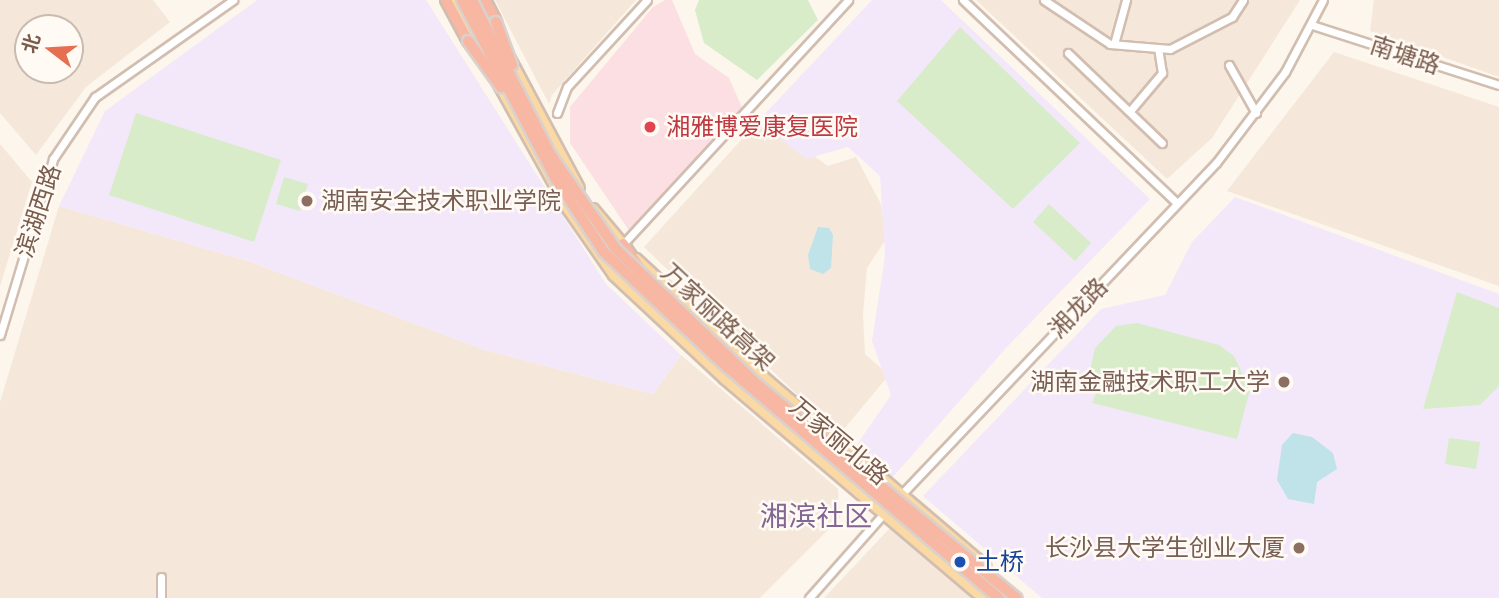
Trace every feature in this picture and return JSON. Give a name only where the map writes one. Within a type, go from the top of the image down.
[{"type":"highway","points":[[446,0],[526,115]]},
{"type":"highway","name":"万家丽路高架","points":[[462,0],[526,115],[576,195],[615,249],[748,375],[1016,598]]},
{"type":"highway","name":"万家丽路高架","points":[[472,0],[573,209],[625,273],[744,382],[999,598]]},
{"type":"highway","points":[[485,0],[526,115]]},
{"type":"highway","points":[[623,244],[642,270],[832,445]]},
{"type":"main road","name":"万家丽北路","points":[[455,0],[548,176],[614,275],[665,326],[983,598]]},
{"type":"main road","name":"万家丽北路","points":[[479,0],[551,141],[587,202],[623,244],[769,382],[1022,598]]},
{"type":"street","name":"滨湖西路","points":[[0,335],[53,159],[95,97],[233,0]]},
{"type":"street","points":[[556,113],[566,87],[647,0]]},
{"type":"street","points":[[623,244],[848,0]]},
{"type":"street","points":[[963,0],[1176,202]]},
{"type":"street","points":[[1044,0],[1114,44],[1170,49],[1232,17],[1243,0]]},
{"type":"street","points":[[1114,44],[1126,0]]},
{"type":"street","name":"湘龙路","points":[[809,598],[1256,113],[1311,25],[1323,0]]},
{"type":"street","name":"南塘路","points":[[1311,25],[1499,85]]},
{"type":"street","points":[[1130,111],[1161,72],[1158,48]]},
{"type":"street","points":[[1068,53],[1162,143]]},
{"type":"street","points":[[1229,65],[1256,113]]},
{"type":"street","points":[[161,598],[162,577]]},
{"type":"shaded area","points":[[0,0],[153,0],[170,22],[86,87],[36,155],[0,113]]},
{"type":"shaded area","name":"湖南安全技术职业学院","points":[[257,0],[426,0],[606,284],[681,355],[653,394],[485,350],[251,262],[59,206],[105,111]]},
{"type":"shaded area","points":[[495,0],[636,0],[552,95],[549,104]]},
{"type":"shaded area","name":"湘雅博爱康复医院","points":[[665,0],[672,0],[695,54],[729,78],[744,112],[630,232],[570,143],[570,107],[653,7]]},
{"type":"shaded area","points":[[872,0],[941,0],[1150,199],[1006,348],[892,478],[856,446],[891,395],[872,341],[885,256],[880,176],[848,147],[806,159],[764,126],[761,118]]},
{"type":"shaded area","points":[[976,0],[1300,0],[1212,138],[1167,179]]},
{"type":"shaded area","points":[[1374,0],[1499,0],[1499,77],[1370,31]]},
{"type":"shaded area","points":[[1334,52],[1499,107],[1499,286],[1227,191]]},
{"type":"shaded area","points":[[761,118],[828,166],[856,157],[881,204],[886,239],[867,268],[863,314],[865,354],[889,375],[839,435],[644,247]]},
{"type":"shaded area","points":[[0,144],[32,182],[0,286]]},
{"type":"shaded area","name":"湖南金融技术职工大学","points":[[1235,197],[1499,294],[1499,598],[1042,598],[923,496],[1101,309],[1165,295],[1192,242]]},
{"type":"shaded area","points":[[59,206],[251,262],[485,350],[653,394],[681,355],[838,489],[840,518],[760,598],[0,598],[0,402]]},
{"type":"shaded area","points":[[890,528],[973,598],[824,598]]},
{"type":"green space","points":[[699,0],[808,0],[818,20],[757,80],[704,43],[695,10]]},
{"type":"green space","points":[[960,27],[1080,143],[1013,209],[897,101]]},
{"type":"green space","points":[[136,113],[281,160],[254,242],[109,195]]},
{"type":"green space","points":[[284,177],[308,184],[300,211],[276,204]]},
{"type":"green space","points":[[1049,204],[1091,243],[1075,261],[1033,222]]},
{"type":"green space","points":[[1457,292],[1499,308],[1499,386],[1480,405],[1423,409]]},
{"type":"green space","points":[[1137,323],[1219,345],[1234,356],[1250,390],[1237,439],[1092,403],[1097,391],[1090,370],[1095,348],[1116,326]]},
{"type":"green space","points":[[1449,438],[1480,442],[1476,469],[1445,464]]},
{"type":"water","points":[[818,227],[829,228],[833,235],[831,268],[823,274],[810,269],[808,255]]},
{"type":"water","points":[[1293,433],[1312,437],[1333,453],[1337,469],[1317,482],[1314,504],[1288,499],[1277,480],[1282,445]]},
{"type":"place","name":"湘雅博爱康复医院","points":[[650,127]]},
{"type":"place","name":"湖南安全技术职业学院","points":[[307,201]]},
{"type":"place","name":"湖南金融技术职工大学","points":[[1284,382]]},
{"type":"place","name":"长沙县大学生创业大厦","points":[[1299,548]]},
{"type":"place","name":"土桥","points":[[960,562]]},
{"type":"district","name":"湘滨社区","points":[[816,516]]}]
